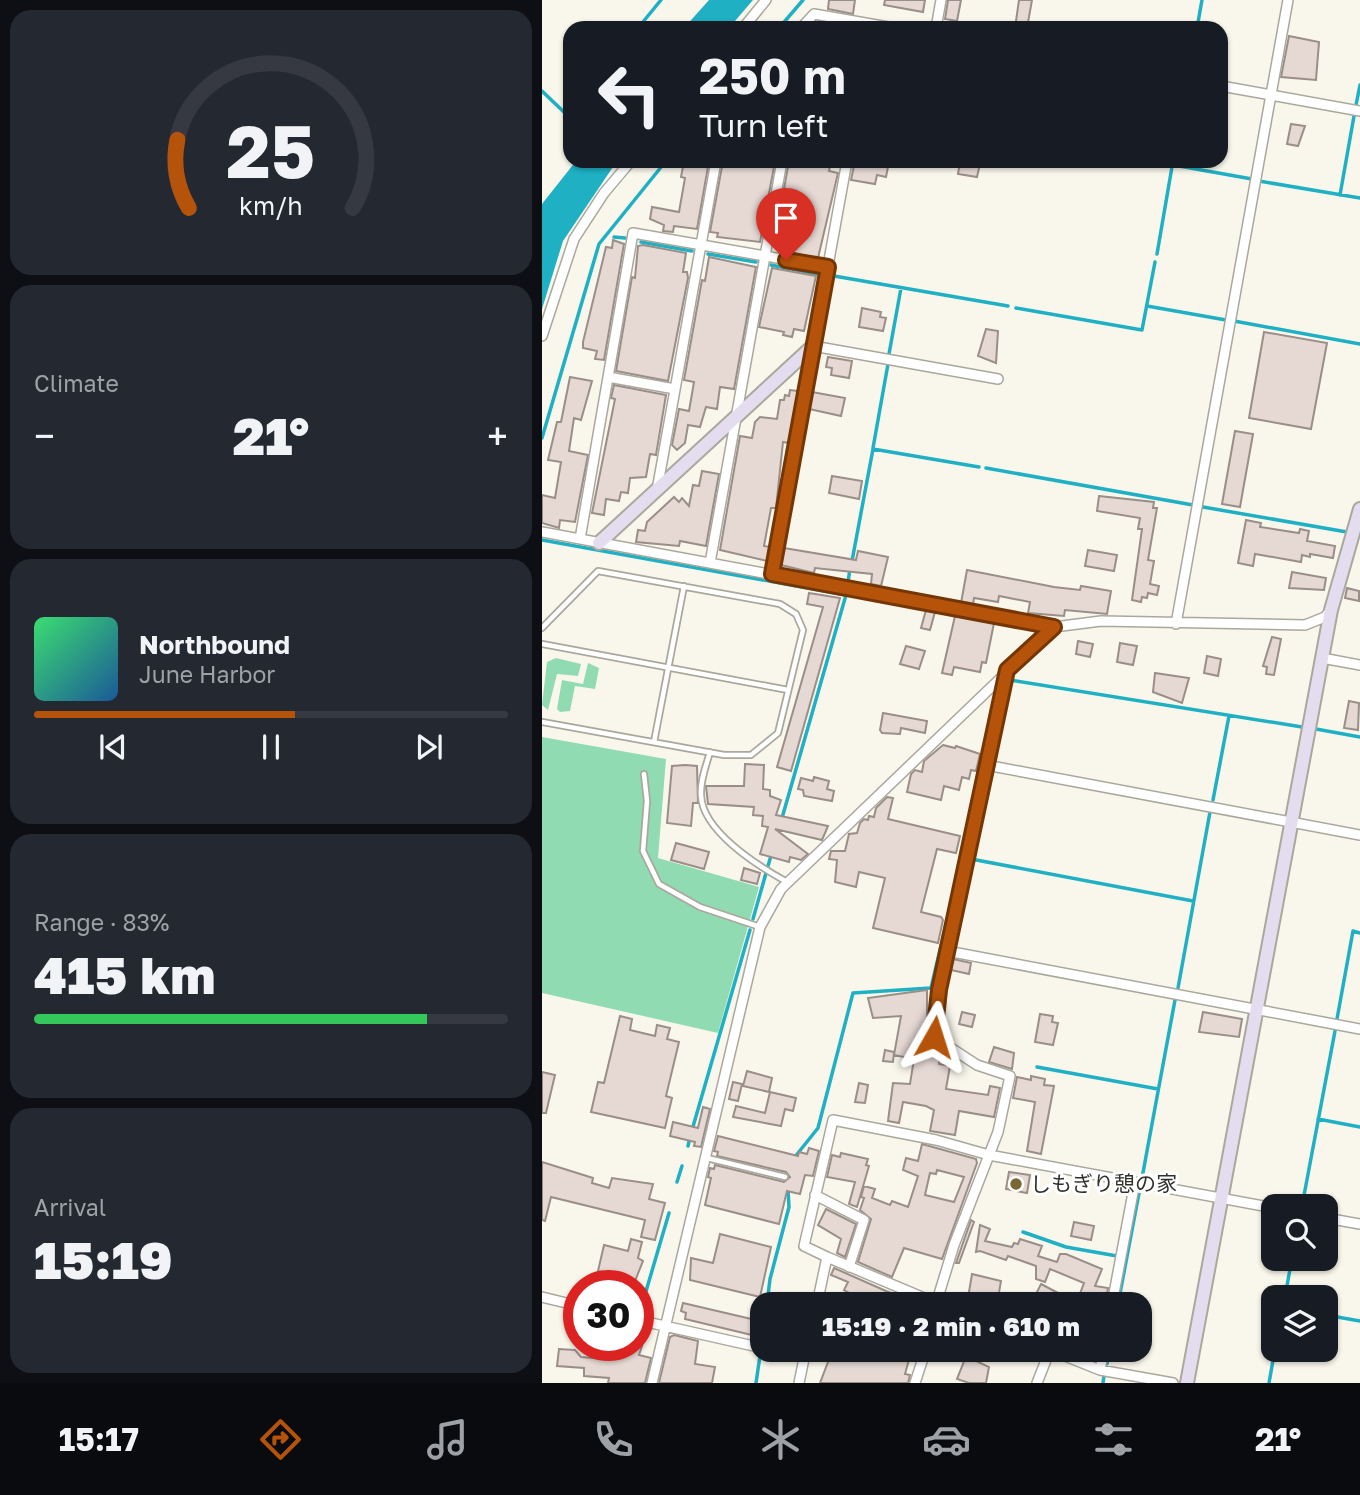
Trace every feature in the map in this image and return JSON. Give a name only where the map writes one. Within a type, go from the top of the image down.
[{"type":"street","points":[[749,21],[766,0]]},
{"type":"street","points":[[937,21],[941,0]]},
{"type":"street","points":[[1176,624],[1288,0]]},
{"type":"street","points":[[808,21],[814,14],[847,21]]},
{"type":"street","points":[[1228,87],[1359,111]]},
{"type":"street","points":[[542,336],[574,239],[604,193],[625,168]]},
{"type":"street","points":[[657,490],[715,168]]},
{"type":"street","points":[[710,563],[781,168]]},
{"type":"street","points":[[772,574],[846,168]]},
{"type":"street","points":[[580,539],[633,233],[828,267]]},
{"type":"street","points":[[599,542],[813,346]]},
{"type":"street","points":[[813,346],[998,379]]},
{"type":"street","points":[[608,377],[675,388]]},
{"type":"street","points":[[1187,1383],[1331,610],[1355,541],[1359,509]]},
{"type":"street","points":[[542,532],[1054,627],[1101,621],[1305,625],[1325,617],[1331,610]]},
{"type":"street","points":[[652,1383],[760,927],[788,883],[1054,627]]},
{"type":"street","points":[[1322,658],[1359,665]]},
{"type":"street","points":[[940,1292],[954,1245],[998,1132],[1010,1076],[977,1065],[934,1037],[947,951],[1007,670]]},
{"type":"street","points":[[986,765],[1359,835]]},
{"type":"street","points":[[947,951],[1359,1029]]},
{"type":"street","points":[[908,1292],[804,1246],[833,1120],[936,1140],[989,1155],[1261,1206]]},
{"type":"street","points":[[1114,1292],[1135,1182]]},
{"type":"street","points":[[815,1195],[864,1220],[849,1267]]},
{"type":"street","points":[[1338,1220],[1359,1224]]},
{"type":"street","points":[[820,1292],[827,1257]]},
{"type":"street","points":[[542,1297],[563,1302]]},
{"type":"street","points":[[654,1324],[750,1346]]},
{"type":"street","points":[[799,1383],[803,1362]]},
{"type":"street","points":[[915,1383],[922,1362]]},
{"type":"street","points":[[1037,1383],[1045,1362]]},
{"type":"street","points":[[1080,1362],[1100,1370],[1173,1383]]},
{"type":"street","points":[[1100,1370],[1102,1362]]},
{"type":"lane","points":[[542,628],[598,571],[780,604],[796,614],[803,630],[778,733],[763,748],[751,755],[710,752],[542,722]]},
{"type":"lane","points":[[654,742],[684,586]]},
{"type":"lane","points":[[542,644],[788,690]]},
{"type":"lane","points":[[710,752],[701,797],[708,820],[761,868],[788,883]]},
{"type":"lane","points":[[644,774],[647,801],[643,851],[659,884],[700,907],[760,927]]},
{"type":"lane","points":[[707,1158],[785,1177]]},
{"type":"green space","points":[[556,658],[581,664],[578,676],[557,674],[548,710],[542,705],[547,662]]},
{"type":"green space","points":[[588,663],[599,668],[595,689],[575,686],[570,711],[560,712],[557,709],[562,680],[583,684]]},
{"type":"green space","points":[[542,737],[666,759],[658,858],[759,887],[718,1033],[542,993]]},
{"type":"water","points":[[709,0],[753,0],[735,21],[690,21]]},
{"type":"water","points":[[570,168],[612,168],[563,241],[542,309],[542,204]]},
{"type":"building","points":[[829,0],[855,0],[853,14],[828,9]]},
{"type":"building","points":[[885,0],[925,0],[923,12],[884,5]]},
{"type":"building","points":[[948,0],[961,0],[957,21],[945,19]]},
{"type":"building","points":[[1019,0],[1032,0],[1028,21],[1016,21]]},
{"type":"building","points":[[1289,36],[1319,42],[1316,80],[1281,77]]},
{"type":"building","points":[[1291,124],[1305,126],[1298,146],[1287,144]]},
{"type":"building","points":[[683,168],[708,168],[697,229],[674,226],[673,232],[663,231],[664,225],[650,219],[652,207],[679,212],[685,178],[681,177]]},
{"type":"building","points":[[722,168],[774,168],[760,242],[717,237],[718,233],[710,232]]},
{"type":"building","points":[[788,168],[830,168],[829,171],[838,173],[818,258],[791,253],[792,249],[774,245]]},
{"type":"building","points":[[854,168],[888,168],[886,177],[877,175],[875,184],[851,180]]},
{"type":"building","points":[[959,168],[979,168],[977,177],[958,174]]},
{"type":"building","points":[[613,240],[624,244],[604,360],[595,359],[597,351],[583,348],[583,342],[606,247],[612,248]]},
{"type":"building","points":[[638,246],[686,253],[683,272],[687,272],[688,278],[668,381],[616,371],[632,277],[635,278]]},
{"type":"building","points":[[709,257],[756,267],[734,389],[720,387],[717,409],[706,407],[700,427],[688,425],[685,443],[677,450],[672,445],[679,409],[689,411],[694,382],[684,380],[702,280],[705,281]]},
{"type":"building","points":[[772,268],[816,276],[804,331],[794,329],[792,337],[783,335],[784,332],[759,327]]},
{"type":"building","points":[[862,308],[881,312],[880,317],[886,318],[883,331],[859,327]]},
{"type":"building","points":[[986,329],[998,331],[996,363],[978,356]]},
{"type":"building","points":[[1264,332],[1327,343],[1311,429],[1249,418]]},
{"type":"building","points":[[828,357],[852,361],[849,378],[831,375],[832,368],[826,367]]},
{"type":"building","points":[[570,377],[592,381],[581,420],[574,418],[569,451],[588,455],[575,522],[560,520],[559,528],[542,523],[542,495],[555,498],[561,462],[548,460],[557,422],[561,422]]},
{"type":"building","points":[[614,385],[666,395],[656,455],[650,454],[646,477],[630,478],[628,493],[621,492],[619,501],[606,499],[604,515],[592,513],[615,399],[611,398]]},
{"type":"building","points":[[790,390],[798,391],[789,443],[783,442],[776,508],[771,508],[764,546],[770,547],[767,561],[720,550],[740,436],[752,438],[755,422],[760,417],[777,419],[780,400],[784,400],[785,395],[789,396]]},
{"type":"building","points":[[812,392],[845,398],[841,416],[809,409]]},
{"type":"building","points":[[1235,431],[1253,434],[1240,507],[1222,504]]},
{"type":"building","points":[[702,471],[719,474],[706,546],[680,541],[679,546],[636,542],[638,530],[645,531],[647,522],[674,497],[679,502],[682,498],[689,506],[693,485],[699,486]]},
{"type":"building","points":[[832,476],[862,481],[859,499],[829,493]]},
{"type":"building","points":[[1099,496],[1154,502],[1153,508],[1157,508],[1148,560],[1154,561],[1150,584],[1159,586],[1157,595],[1148,593],[1147,598],[1142,597],[1141,602],[1132,600],[1142,529],[1138,529],[1140,518],[1097,511]]},
{"type":"building","points":[[1246,520],[1261,523],[1260,527],[1299,533],[1300,529],[1309,531],[1307,541],[1335,546],[1333,558],[1302,555],[1301,562],[1255,554],[1253,566],[1238,563]]},
{"type":"building","points":[[784,548],[856,560],[858,551],[888,557],[881,586],[871,584],[872,574],[815,568],[814,573],[781,565]]},
{"type":"building","points":[[1088,550],[1117,555],[1114,571],[1085,566]]},
{"type":"building","points":[[967,570],[1054,587],[1080,590],[1081,586],[1111,591],[1107,614],[1065,610],[1064,616],[1028,613],[1030,602],[999,596],[998,602],[974,598],[973,605],[961,603]]},
{"type":"building","points":[[1292,572],[1326,578],[1324,590],[1289,588]]},
{"type":"building","points":[[1347,588],[1359,591],[1359,601],[1345,598]]},
{"type":"building","points":[[809,593],[840,598],[791,771],[777,767],[823,607],[807,604]]},
{"type":"building","points":[[926,610],[935,612],[930,630],[921,628]]},
{"type":"building","points":[[955,616],[994,623],[986,663],[982,662],[980,672],[954,667],[952,675],[942,673]]},
{"type":"building","points":[[1272,637],[1281,639],[1274,675],[1266,674],[1267,667],[1263,666]]},
{"type":"building","points":[[1078,641],[1093,644],[1090,657],[1076,654]]},
{"type":"building","points":[[1120,643],[1137,646],[1133,665],[1117,662]]},
{"type":"building","points":[[906,646],[925,651],[919,669],[900,664]]},
{"type":"building","points":[[1207,656],[1221,659],[1218,676],[1204,673]]},
{"type":"building","points":[[1155,673],[1189,678],[1182,703],[1153,692]]},
{"type":"building","points":[[1349,701],[1359,703],[1358,730],[1344,728]]},
{"type":"building","points":[[883,713],[927,721],[925,733],[901,728],[900,734],[882,733],[880,730]]},
{"type":"building","points":[[943,745],[956,746],[980,754],[976,771],[971,770],[969,779],[962,777],[959,790],[944,786],[941,800],[907,792],[911,774],[915,770],[922,772],[924,761]]},
{"type":"building","points":[[745,764],[764,765],[763,789],[770,790],[770,796],[781,800],[776,815],[828,826],[822,840],[775,829],[808,854],[801,860],[790,857],[789,862],[760,854],[768,827],[762,826],[763,816],[753,815],[754,807],[708,804],[706,786],[744,786]]},
{"type":"building","points":[[672,766],[697,766],[698,803],[693,803],[691,826],[667,823]]},
{"type":"building","points":[[814,777],[829,781],[827,789],[834,791],[832,801],[804,796],[803,790],[798,789],[801,778],[813,781]]},
{"type":"building","points":[[887,797],[893,798],[888,819],[960,836],[956,853],[937,849],[921,912],[941,917],[943,920],[938,943],[873,928],[885,878],[859,872],[856,887],[835,882],[837,860],[829,859],[831,851],[845,851],[849,834],[857,833],[864,819],[874,817],[876,808]]},
{"type":"building","points":[[676,843],[709,852],[704,869],[671,860]]},
{"type":"building","points":[[744,868],[760,873],[757,884],[741,880]]},
{"type":"building","points":[[953,959],[971,963],[969,974],[951,970]]},
{"type":"building","points":[[927,990],[927,1039],[941,1050],[939,1064],[950,1066],[946,1089],[988,1095],[990,1086],[1000,1088],[994,1117],[959,1111],[955,1135],[930,1131],[934,1110],[926,1106],[903,1102],[899,1123],[888,1121],[893,1083],[910,1084],[914,1059],[894,1055],[901,1016],[873,1018],[868,998]]},
{"type":"building","points":[[962,1012],[975,1015],[972,1027],[959,1024]]},
{"type":"building","points":[[1203,1012],[1242,1019],[1239,1037],[1199,1032]]},
{"type":"building","points":[[1040,1014],[1053,1016],[1052,1022],[1058,1023],[1053,1045],[1035,1042]]},
{"type":"building","points":[[620,1016],[632,1019],[630,1030],[655,1036],[657,1025],[670,1028],[667,1039],[679,1042],[666,1096],[672,1098],[665,1128],[591,1112],[598,1082],[604,1083]]},
{"type":"building","points":[[994,1047],[1014,1053],[1012,1069],[989,1062]]},
{"type":"building","points":[[885,1050],[894,1052],[893,1062],[883,1061]]},
{"type":"building","points":[[747,1071],[772,1078],[769,1092],[743,1086]]},
{"type":"building","points":[[542,1072],[555,1075],[546,1113],[542,1113]]},
{"type":"building","points":[[1031,1076],[1045,1079],[1044,1085],[1054,1086],[1041,1154],[1027,1151],[1035,1102],[1013,1098],[1017,1077],[1031,1080]]},
{"type":"building","points":[[733,1082],[742,1084],[738,1101],[729,1099]]},
{"type":"building","points":[[859,1083],[868,1085],[865,1103],[855,1102]]},
{"type":"building","points":[[770,1092],[796,1098],[793,1111],[785,1109],[781,1126],[733,1117],[736,1106],[765,1113]]},
{"type":"building","points":[[703,1107],[710,1109],[701,1147],[694,1146],[695,1142],[670,1136],[673,1122],[698,1128]]},
{"type":"building","points":[[718,1136],[798,1156],[799,1152],[807,1154],[809,1148],[819,1151],[813,1176],[805,1175],[800,1194],[787,1191],[779,1224],[705,1205],[711,1178],[708,1177],[710,1168],[714,1169],[715,1165],[784,1182],[790,1177],[786,1172],[717,1156],[718,1152],[714,1151]]},
{"type":"building","points":[[922,1144],[976,1159],[977,1163],[942,1259],[904,1248],[892,1277],[858,1262],[871,1219],[860,1210],[864,1198],[861,1197],[864,1186],[875,1189],[872,1198],[890,1205],[892,1201],[908,1207],[918,1176],[903,1170],[906,1158],[918,1161]],"holes":[[[937,1170],[964,1177],[954,1202],[925,1195],[930,1173],[936,1174]]]},
{"type":"building","points":[[841,1153],[868,1159],[866,1165],[869,1166],[857,1207],[849,1204],[855,1182],[827,1177],[832,1155],[840,1157]]},
{"type":"building","points":[[542,1162],[593,1178],[592,1183],[609,1188],[612,1178],[653,1184],[649,1199],[665,1203],[655,1240],[641,1237],[645,1220],[551,1197],[545,1221],[542,1220]]},
{"type":"building","points":[[1009,1172],[1030,1175],[1027,1193],[1006,1189]]},
{"type":"building","points":[[826,1209],[856,1224],[845,1257],[837,1253],[841,1239],[818,1225]]},
{"type":"building","points":[[971,1220],[974,1222],[959,1263],[956,1263]]},
{"type":"building","points":[[1074,1222],[1094,1226],[1091,1240],[1071,1236]]},
{"type":"building","points":[[980,1225],[990,1229],[985,1241],[1012,1247],[1014,1243],[1018,1244],[1020,1239],[1042,1246],[1038,1256],[1057,1262],[1060,1254],[1066,1254],[1102,1269],[1095,1286],[1108,1288],[1107,1292],[1081,1292],[1084,1283],[1050,1269],[1045,1282],[1036,1279],[1036,1266],[1008,1256],[1006,1260],[976,1252]]},
{"type":"building","points":[[720,1234],[771,1247],[761,1292],[750,1292],[750,1295],[690,1280],[691,1258],[713,1263]]},
{"type":"building","points":[[631,1239],[642,1242],[638,1258],[643,1261],[639,1270],[598,1270],[604,1245],[628,1251]]},
{"type":"building","points":[[834,1268],[889,1292],[848,1292],[844,1290],[848,1282],[831,1275]]},
{"type":"building","points":[[972,1274],[1001,1281],[999,1292],[969,1292]]},
{"type":"building","points":[[1041,1284],[1056,1292],[1037,1292]]},
{"type":"building","points":[[683,1303],[750,1319],[750,1335],[685,1319],[686,1313],[681,1311]]},
{"type":"building","points":[[674,1335],[698,1341],[695,1364],[715,1367],[712,1383],[659,1383],[670,1337]]},
{"type":"building","points":[[559,1349],[563,1349],[563,1361],[650,1361],[645,1383],[608,1383],[609,1378],[584,1376],[584,1368],[557,1366]]},
{"type":"building","points":[[828,1362],[908,1362],[905,1374],[910,1375],[908,1383],[820,1383]]},
{"type":"building","points":[[964,1362],[978,1362],[989,1367],[986,1383],[969,1383],[957,1379]]},
{"type":"waterway","points":[[644,21],[661,0]]},
{"type":"waterway","points":[[785,21],[803,0]]},
{"type":"waterway","points":[[1198,21],[1202,0]]},
{"type":"waterway","points":[[1356,105],[1360,85]]},
{"type":"waterway","points":[[542,91],[563,111]]},
{"type":"waterway","points":[[1340,195],[1354,116]]},
{"type":"waterway","points":[[542,438],[599,244],[660,168]]},
{"type":"waterway","points":[[1157,254],[1172,168]]},
{"type":"waterway","points":[[1190,168],[1252,179]]},
{"type":"waterway","points":[[1259,181],[1360,198]]},
{"type":"waterway","points":[[614,237],[625,238]]},
{"type":"waterway","points":[[641,242],[692,251]]},
{"type":"waterway","points":[[708,254],[756,262]]},
{"type":"waterway","points":[[1016,308],[1142,330],[1155,262]]},
{"type":"waterway","points":[[771,265],[817,274]]},
{"type":"waterway","points":[[834,276],[1008,306]]},
{"type":"waterway","points":[[889,354],[901,288]]},
{"type":"waterway","points":[[1147,306],[1226,320]]},
{"type":"waterway","points":[[1234,321],[1360,344]]},
{"type":"waterway","points":[[873,448],[888,364]]},
{"type":"waterway","points":[[852,561],[873,449],[979,467]]},
{"type":"waterway","points":[[986,468],[1193,505]]},
{"type":"waterway","points":[[1203,507],[1347,532]]},
{"type":"waterway","points":[[542,540],[846,595],[782,818]]},
{"type":"waterway","points":[[848,582],[850,569]]},
{"type":"waterway","points":[[1010,680],[1302,727]]},
{"type":"waterway","points":[[984,747],[997,690]]},
{"type":"waterway","points":[[1213,800],[1229,716]]},
{"type":"waterway","points":[[1316,729],[1360,737]]},
{"type":"waterway","points":[[960,862],[977,784]]},
{"type":"waterway","points":[[1178,988],[1210,812]]},
{"type":"waterway","points":[[753,919],[772,852]]},
{"type":"waterway","points":[[971,859],[1193,901]]},
{"type":"waterway","points":[[794,1158],[818,1128],[853,993],[931,988],[956,882]]},
{"type":"waterway","points":[[692,1130],[750,930]]},
{"type":"waterway","points":[[1337,1019],[1353,931],[1360,933]]},
{"type":"waterway","points":[[1142,1178],[1175,1000]]},
{"type":"waterway","points":[[1304,1194],[1335,1031]]},
{"type":"waterway","points":[[1037,1067],[1158,1089]]},
{"type":"waterway","points":[[1318,1119],[1360,1127]]},
{"type":"waterway","points":[[688,1146],[690,1137]]},
{"type":"waterway","points":[[677,1182],[682,1166]]},
{"type":"waterway","points":[[1120,1292],[1140,1188]]},
{"type":"waterway","points":[[768,1292],[789,1207],[788,1190]]},
{"type":"waterway","points":[[652,1270],[669,1213]]},
{"type":"waterway","points":[[1023,1232],[1066,1247],[1117,1256]]},
{"type":"waterway","points":[[1287,1285],[1290,1271]]},
{"type":"waterway","points":[[1338,1317],[1360,1321]]},
{"type":"waterway","points":[[756,1383],[759,1362]]},
{"type":"waterway","points":[[1269,1383],[1273,1362]]},
{"type":"waterway","points":[[1103,1383],[1104,1376]]},
{"type":"place","name":"しもぎり憩の家","points":[[1016,1184]]},
{"type":"route","points":[[786,260],[828,267],[772,574],[1054,627],[1007,670],[939,990],[934,1037]]}]
